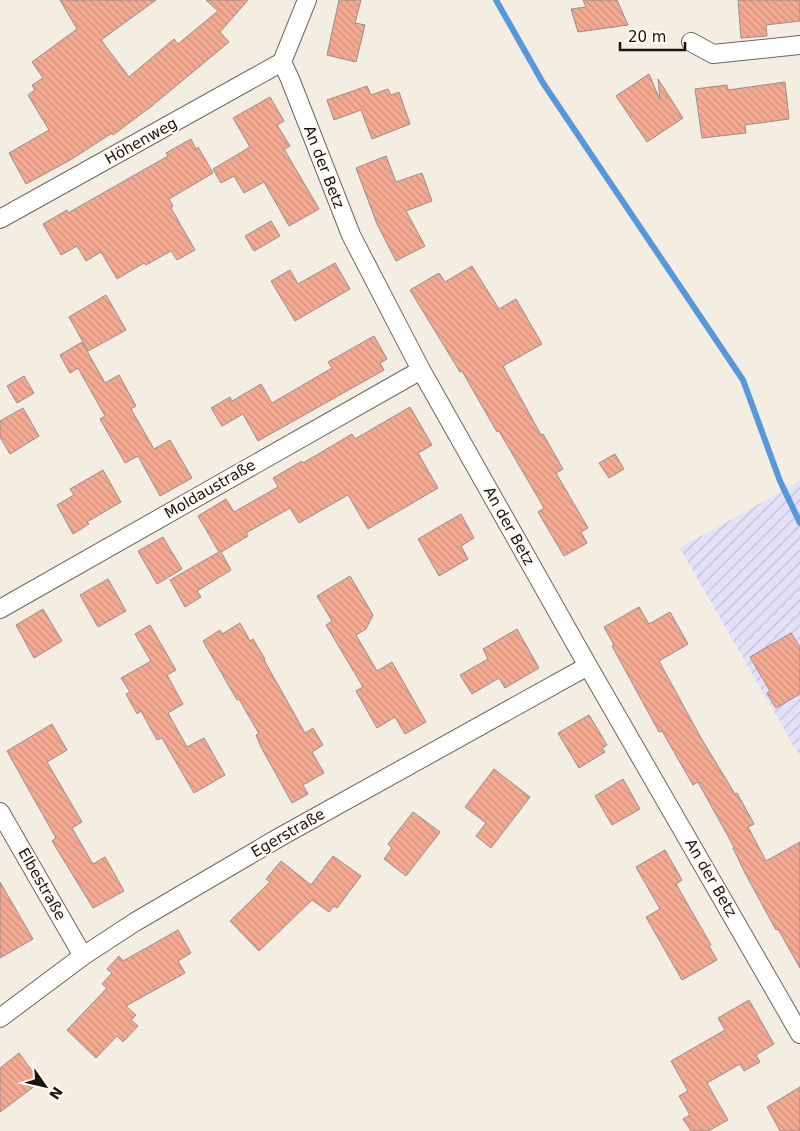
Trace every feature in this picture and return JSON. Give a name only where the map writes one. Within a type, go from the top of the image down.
[{"type":"street","points":[[282,62],[307,0]]},
{"type":"street","points":[[691,42],[713,54],[800,45]]},
{"type":"street","name":"Höhenweg","points":[[0,219],[282,62]]},
{"type":"street","name":"An der Betz","points":[[282,62],[351,235],[421,370],[588,666],[800,1034]]},
{"type":"street","name":"Moldaustraße","points":[[0,609],[421,370]]},
{"type":"street","name":"Egerstraße","points":[[0,1018],[83,956],[134,922],[280,837],[588,666]]},
{"type":"street","name":"Elbestraße","points":[[0,812],[83,956]]},
{"type":"shaded area","points":[[800,481],[800,757],[680,548]]},
{"type":"building","points":[[60,0],[156,0],[101,40],[129,77],[174,39],[178,44],[218,11],[206,0],[248,0],[220,32],[229,42],[153,105],[113,135],[112,133],[72,159],[26,184],[9,153],[49,130],[28,95],[35,90],[32,85],[43,78],[32,62],[77,29]]},
{"type":"building","points":[[339,0],[361,0],[355,23],[365,25],[356,62],[327,55]]},
{"type":"building","points":[[583,0],[617,0],[628,25],[578,32],[571,9],[586,7]]},
{"type":"building","points":[[738,0],[800,0],[800,21],[766,25],[767,36],[741,38]]},
{"type":"building","points":[[649,74],[660,100],[658,79],[683,118],[647,142],[616,96]]},
{"type":"building","points":[[785,82],[789,119],[745,125],[746,133],[702,138],[695,89],[727,85],[728,90]]},
{"type":"building","points":[[367,86],[371,95],[388,89],[391,95],[399,92],[410,124],[372,139],[361,110],[334,120],[327,100]]},
{"type":"building","points":[[270,97],[284,121],[277,125],[290,146],[284,149],[319,209],[289,226],[264,182],[244,193],[234,176],[221,183],[213,169],[250,147],[233,118]]},
{"type":"building","points":[[191,139],[196,149],[198,147],[213,173],[169,199],[173,206],[171,208],[195,250],[177,260],[171,251],[146,265],[144,263],[117,279],[101,252],[86,261],[77,246],[61,255],[43,224],[67,210],[68,213],[168,156],[166,153]]},
{"type":"building","points":[[386,156],[396,182],[422,173],[432,201],[406,211],[425,246],[396,261],[377,224],[356,168]]},
{"type":"building","points":[[271,221],[280,236],[254,251],[245,236]]},
{"type":"building","points":[[335,263],[350,289],[295,321],[271,281],[290,270],[298,284]]},
{"type":"building","points":[[472,266],[499,309],[516,299],[542,344],[503,366],[541,435],[543,434],[563,469],[556,473],[588,528],[581,532],[587,543],[564,556],[538,512],[544,508],[499,431],[497,432],[462,371],[460,372],[410,290],[439,273],[445,282]]},
{"type":"building","points":[[106,295],[126,330],[88,351],[69,317]]},
{"type":"building","points":[[374,336],[387,359],[380,363],[384,370],[258,441],[243,414],[222,426],[211,408],[230,397],[232,401],[261,384],[272,403],[332,368],[328,362]]},
{"type":"building","points":[[82,342],[105,383],[119,375],[136,406],[131,409],[154,449],[170,440],[192,478],[160,496],[138,456],[125,463],[100,419],[105,416],[78,368],[70,373],[60,355]]},
{"type":"building","points":[[24,376],[34,393],[17,403],[7,386]]},
{"type":"building","points":[[410,407],[432,445],[418,453],[438,488],[368,529],[348,495],[299,523],[290,508],[246,533],[248,536],[221,552],[231,570],[197,591],[201,597],[185,607],[170,580],[219,552],[198,516],[226,499],[234,512],[278,487],[273,478],[352,434],[355,439]]},
{"type":"building","points":[[23,408],[39,436],[10,454],[0,437],[0,421]]},
{"type":"building","points":[[615,454],[624,469],[609,478],[599,463]]},
{"type":"building","points":[[103,470],[121,502],[87,522],[89,524],[73,534],[57,505],[74,495],[70,489]]},
{"type":"building","points":[[461,514],[474,538],[461,546],[468,559],[439,576],[418,539]]},
{"type":"building","points":[[163,537],[182,569],[157,584],[138,551]]},
{"type":"building","points":[[350,576],[373,615],[366,629],[356,635],[377,671],[392,662],[426,722],[405,734],[395,717],[377,728],[356,691],[363,687],[326,625],[332,621],[317,596]]},
{"type":"building","points":[[108,579],[126,611],[98,627],[80,595]]},
{"type":"building","points":[[639,607],[649,624],[670,612],[688,644],[659,661],[701,738],[735,794],[737,793],[754,824],[748,827],[766,861],[800,842],[800,968],[778,929],[776,930],[745,873],[734,847],[698,782],[693,785],[662,731],[659,732],[612,646],[614,645],[604,627]]},
{"type":"building","points":[[43,609],[62,641],[34,658],[16,625]]},
{"type":"building","points":[[240,623],[250,641],[253,639],[265,659],[305,733],[313,728],[323,745],[312,752],[324,773],[303,785],[308,794],[292,803],[261,747],[256,735],[259,734],[203,641],[220,630],[222,634]]},
{"type":"building","points":[[150,625],[176,670],[167,675],[183,704],[168,713],[187,747],[204,738],[225,775],[194,793],[162,738],[157,740],[141,711],[137,714],[126,694],[130,692],[121,678],[151,661],[135,634]]},
{"type":"building","points":[[517,629],[539,668],[505,688],[499,678],[472,694],[460,675],[488,659],[483,649]]},
{"type":"building","points":[[791,633],[800,647],[800,694],[776,708],[767,693],[770,691],[750,657]]},
{"type":"building","points":[[589,715],[607,745],[602,748],[605,752],[579,768],[558,733]]},
{"type":"building","points":[[52,724],[67,750],[47,762],[82,822],[72,828],[93,864],[105,857],[124,891],[93,908],[52,841],[56,838],[7,751]]},
{"type":"building","points":[[494,769],[530,797],[491,848],[476,836],[486,823],[465,807]]},
{"type":"building","points":[[623,779],[640,809],[612,825],[595,796]]},
{"type":"building","points":[[413,812],[440,832],[406,876],[384,859],[392,848],[388,844]]},
{"type":"building","points":[[665,850],[682,880],[676,884],[711,945],[709,946],[717,960],[682,980],[646,917],[660,909],[636,867]]},
{"type":"building","points":[[333,856],[361,876],[337,908],[334,906],[329,912],[312,900],[259,951],[230,921],[270,882],[266,879],[281,861],[311,885]]},
{"type":"building","points":[[0,882],[33,939],[0,958]]},
{"type":"building","points":[[178,930],[191,953],[178,961],[185,973],[126,1006],[136,1015],[131,1020],[138,1026],[123,1042],[117,1036],[96,1058],[67,1030],[107,988],[102,984],[112,973],[107,969],[119,956],[123,961]]},
{"type":"building","points":[[749,1000],[774,1044],[756,1055],[760,1062],[744,1071],[740,1064],[707,1083],[728,1120],[708,1131],[691,1131],[683,1119],[690,1115],[679,1096],[688,1091],[671,1061],[725,1030],[718,1018]]},
{"type":"building","points":[[19,1053],[40,1082],[0,1112],[0,1068]]},
{"type":"building","points":[[800,1087],[800,1131],[780,1131],[767,1107]]},
{"type":"waterway","points":[[496,0],[543,83],[743,380],[780,481],[800,523]]}]
